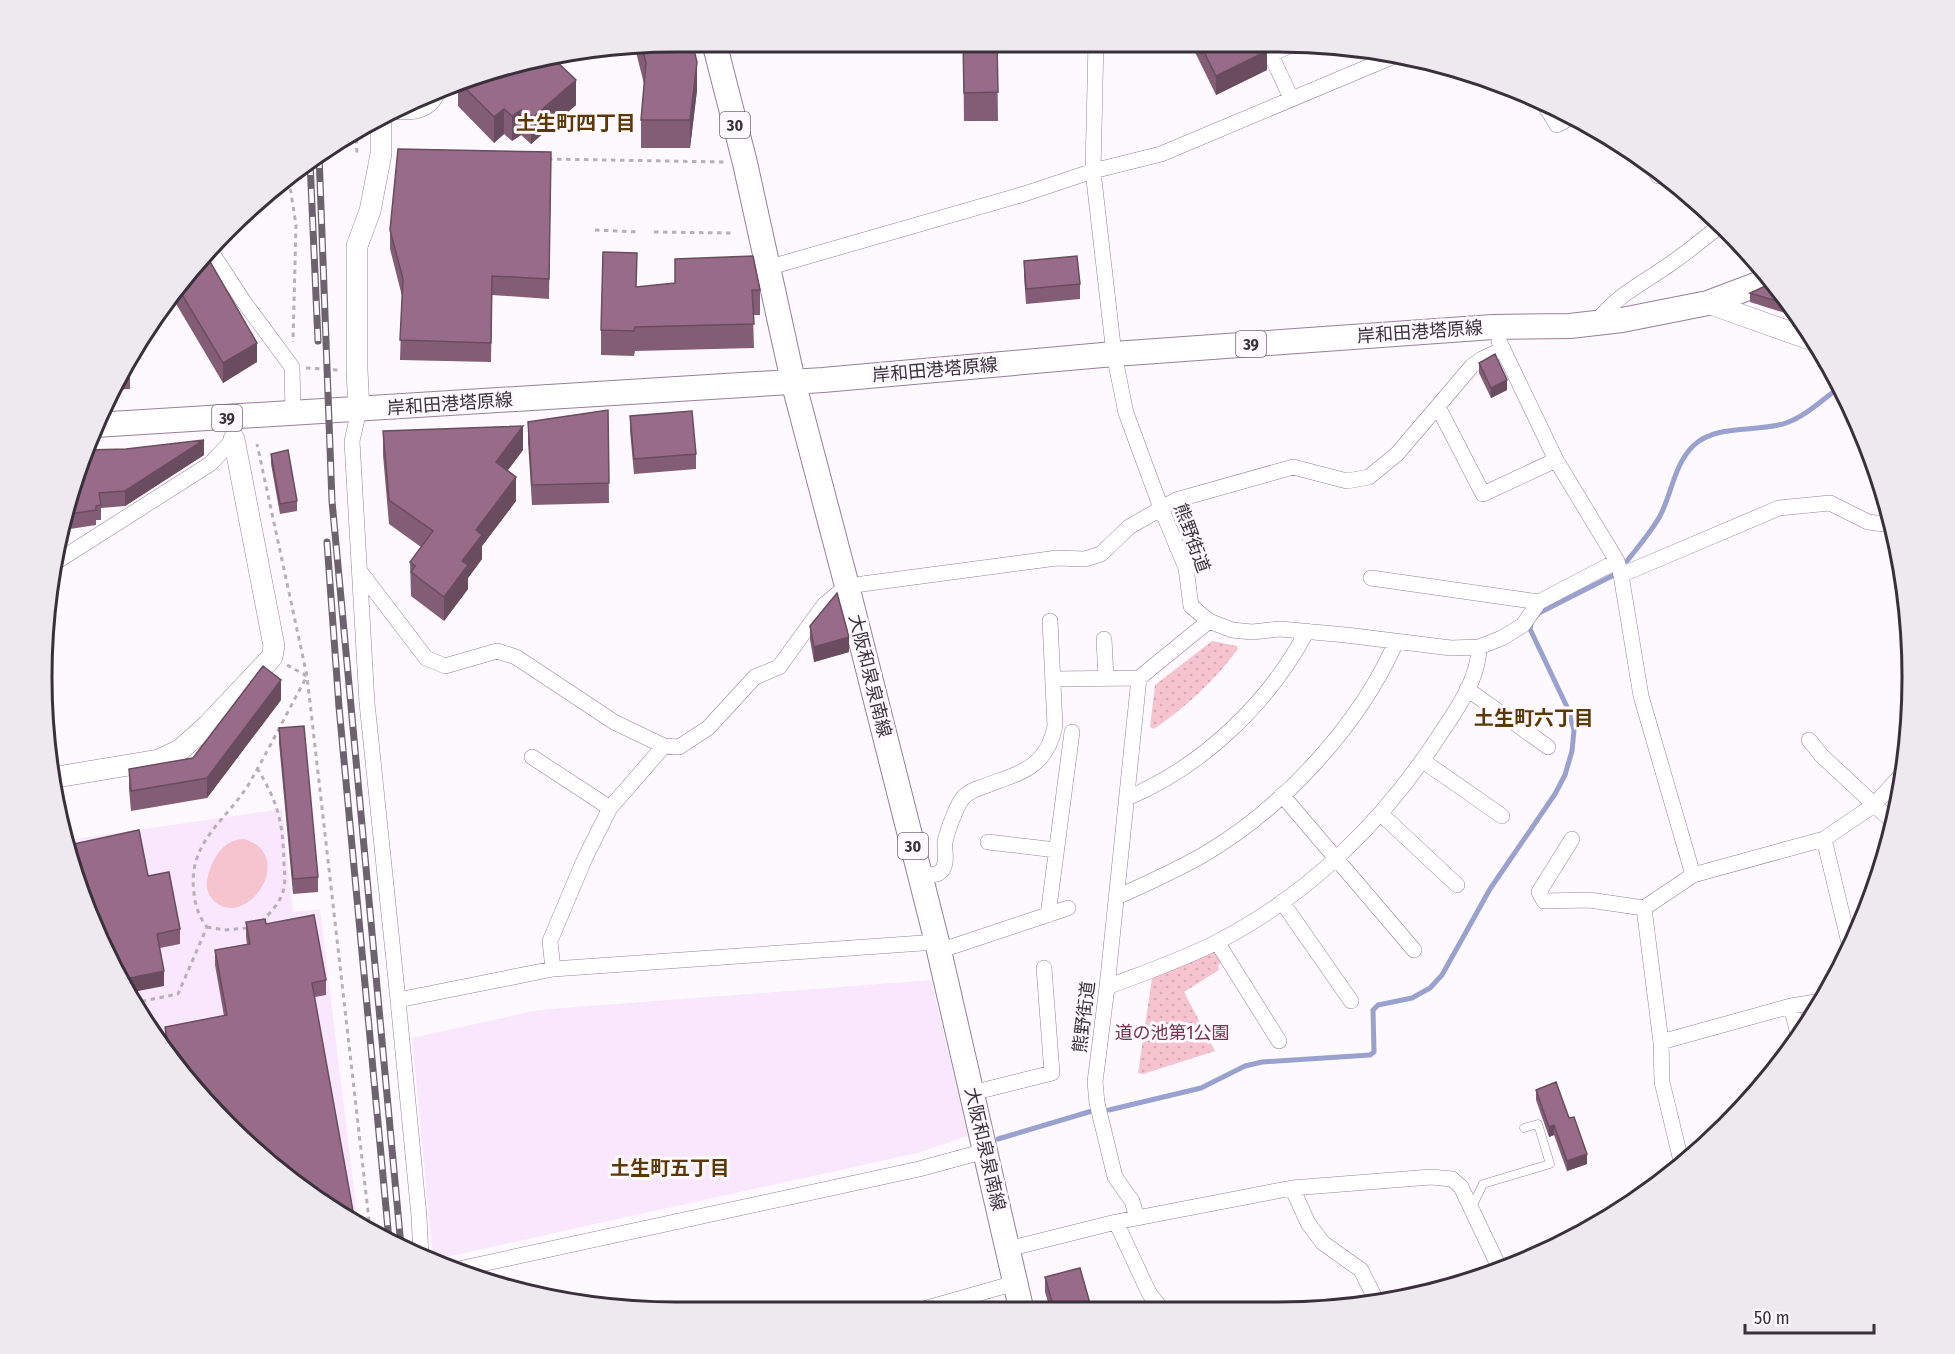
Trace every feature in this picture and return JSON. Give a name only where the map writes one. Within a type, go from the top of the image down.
[{"type":"main road","name":"大阪和泉泉南線","points":[[717,53],[745,163],[793,381],[938,946],[1019,1301]]},
{"type":"main road","name":"岸和田港塔原線","points":[[106,425],[234,428],[293,414],[793,381],[1114,354],[1493,327],[1570,326],[1622,320],[1708,303],[1762,283]]},
{"type":"street","name":"熊野街道","points":[[1096,53],[1093,171],[1114,354],[1126,413],[1186,568],[1191,606],[1209,621]]},
{"type":"street","points":[[1270,53],[1291,98]]},
{"type":"street","points":[[767,268],[1023,194],[1093,171],[1161,154],[1381,61]]},
{"type":"street","points":[[410,113],[427,108],[430,104]]},
{"type":"street","points":[[1551,116],[1557,125],[1563,122]]},
{"type":"street","points":[[381,128],[381,154],[370,211],[357,246],[359,410],[352,441],[367,704],[420,1246]]},
{"type":"street","points":[[1596,323],[1604,311],[1617,300],[1674,262],[1715,230]]},
{"type":"street","points":[[215,257],[244,302],[292,367],[293,414]]},
{"type":"street","points":[[1708,303],[1801,336]]},
{"type":"street","points":[[1493,327],[1556,460],[1619,568],[1641,696],[1693,875]]},
{"type":"street","points":[[359,570],[426,658],[445,666],[497,651],[516,657],[614,722],[664,746],[679,747],[708,728],[755,677],[779,667],[824,605],[847,586],[1058,558],[1085,560],[1101,554],[1129,526],[1176,500],[1293,467],[1347,481],[1369,477],[1397,454],[1472,366],[1503,349]]},
{"type":"street","points":[[1438,407],[1483,494],[1556,460]]},
{"type":"street","points":[[64,557],[210,464],[234,428]]},
{"type":"street","points":[[61,776],[159,760],[180,750],[207,726],[272,657],[274,646],[234,428]]},
{"type":"street","points":[[1371,578],[1539,602],[1619,568],[1779,508],[1830,503],[1868,522],[1883,524]]},
{"type":"street","points":[[1054,679],[1139,678],[1209,621],[1232,630],[1252,632],[1280,629],[1451,648],[1479,647],[1502,638],[1523,625],[1539,602]]},
{"type":"street","points":[[920,877],[939,873],[944,866],[945,843],[961,800],[969,792],[1023,773],[1033,766],[1048,747],[1055,726],[1050,621]]},
{"type":"street","points":[[1127,798],[1154,786],[1184,768],[1235,725],[1280,674],[1307,631]]},
{"type":"street","points":[[1104,639],[1106,678]]},
{"type":"street","points":[[1117,897],[1204,854],[1231,836],[1282,795],[1311,766],[1355,713],[1396,642]]},
{"type":"street","points":[[1107,987],[1174,962],[1217,942],[1282,902],[1336,858],[1381,814],[1424,761],[1467,689],[1479,662],[1479,647]]},
{"type":"street","name":"熊野街道","points":[[1137,1218],[1132,1201],[1115,1176],[1097,1102],[1095,1082],[1117,897],[1139,678]]},
{"type":"street","points":[[1467,689],[1548,747]]},
{"type":"street","points":[[1048,915],[1071,732]]},
{"type":"street","points":[[1809,740],[1822,756],[1887,816]]},
{"type":"street","points":[[553,969],[550,941],[585,858],[610,808],[664,746]]},
{"type":"street","points":[[532,757],[610,808]]},
{"type":"street","points":[[1424,761],[1502,816]]},
{"type":"street","points":[[1572,839],[1539,891],[1544,901],[1589,900],[1644,908],[1693,875],[1824,839],[1874,805],[1893,785]]},
{"type":"street","points":[[1282,795],[1414,951]]},
{"type":"street","points":[[1381,814],[1457,885]]},
{"type":"street","points":[[1824,839],[1847,934]]},
{"type":"street","points":[[988,842],[1056,849]]},
{"type":"street","points":[[1282,902],[1352,1001]]},
{"type":"street","points":[[398,1000],[553,969],[938,946],[1068,908]]},
{"type":"street","points":[[1644,908],[1661,1042],[1662,1082],[1680,1155]]},
{"type":"street","points":[[1217,942],[1279,1041]]},
{"type":"street","points":[[972,1093],[1052,1073],[1044,968]]},
{"type":"street","points":[[1661,1042],[1791,1006],[1810,1003]]},
{"type":"street","points":[[1791,1006],[1796,1026]]},
{"type":"street","points":[[471,1266],[919,1169],[985,1151]]},
{"type":"street","points":[[1008,1249],[1116,1222],[1292,1188],[1431,1177],[1452,1179],[1461,1186],[1497,1262]]},
{"type":"street","points":[[1292,1188],[1308,1223],[1323,1243],[1361,1270],[1373,1294]]},
{"type":"street","points":[[1116,1222],[1149,1293],[1155,1301]]},
{"type":"street","points":[[952,1301],[1015,1283]]},
{"type":"lane","points":[[1472,1207],[1483,1184],[1550,1164],[1538,1124],[1524,1128]]},
{"type":"path","points":[[357,141],[357,154]]},
{"type":"path","points":[[543,159],[745,163]]},
{"type":"path","points":[[291,187],[296,225],[292,367],[344,371]]},
{"type":"path","points":[[595,230],[639,232]]},
{"type":"path","points":[[654,232],[732,233]]},
{"type":"path","points":[[257,444],[306,676],[369,1220]]},
{"type":"path","points":[[272,657],[306,676]]},
{"type":"path","points":[[257,768],[272,793],[279,812],[284,842],[285,874],[285,885],[281,898],[256,925],[224,930],[207,927],[198,912],[194,899],[192,874],[196,856],[210,832],[248,784],[306,676]]},
{"type":"path","points":[[143,1001],[178,994],[207,927]]},
{"type":"shaded area","points":[[282,809],[293,912],[320,909],[357,1213],[330,1196],[265,1147],[207,1089],[182,1057],[136,989],[117,953],[100,916],[74,839]]},
{"type":"shaded area","points":[[931,980],[968,1136],[917,1153],[446,1257],[438,1254],[432,1251],[412,1038],[538,1010]]},
{"type":"green space","points":[[1212,641],[1237,646],[1238,649],[1209,683],[1177,712],[1154,729],[1150,727],[1155,685]]},
{"type":"green space","points":[[244,839],[260,847],[267,860],[267,874],[262,887],[252,899],[240,906],[227,908],[212,899],[208,891],[207,880],[211,866],[219,852],[230,843]]},
{"type":"green space","name":"道の池第1公園","points":[[1211,952],[1219,954],[1224,961],[1218,965],[1219,970],[1184,992],[1215,1051],[1143,1074],[1138,1073],[1152,978]]},
{"type":"building","points":[[695,53],[697,62],[690,120],[641,120],[646,63],[644,54]]},
{"type":"building","points":[[963,53],[997,53],[998,92],[964,93]]},
{"type":"building","points":[[1204,53],[1263,53],[1216,76]]},
{"type":"building","points":[[559,63],[576,80],[531,119],[521,110],[512,116],[504,109],[494,117],[466,90]]},
{"type":"building","points":[[398,149],[551,152],[549,279],[492,276],[491,343],[400,340],[403,279],[390,230]]},
{"type":"building","points":[[603,252],[637,253],[636,287],[675,283],[675,259],[753,256],[760,290],[752,290],[754,324],[635,327],[634,331],[601,330]]},
{"type":"building","points":[[1077,256],[1080,284],[1026,289],[1024,261]]},
{"type":"building","points":[[210,262],[257,343],[223,363],[183,296]]},
{"type":"building","points":[[1765,286],[1776,301],[1750,293]]},
{"type":"building","points":[[1495,354],[1507,380],[1491,388],[1479,363]]},
{"type":"building","points":[[608,410],[609,483],[532,485],[528,422]]},
{"type":"building","points":[[692,411],[696,454],[634,459],[630,416]]},
{"type":"building","points":[[523,426],[496,462],[516,477],[476,530],[482,535],[462,561],[468,565],[444,597],[411,572],[415,566],[410,562],[433,531],[389,500],[383,431]]},
{"type":"building","points":[[204,440],[125,491],[99,493],[101,505],[96,506],[96,510],[75,513],[96,450],[126,449]]},
{"type":"building","points":[[288,450],[297,501],[280,504],[271,454]]},
{"type":"building","points":[[837,593],[849,637],[814,647],[810,626]]},
{"type":"building","points":[[263,666],[281,680],[207,778],[131,791],[129,769],[193,758]]},
{"type":"building","points":[[304,726],[318,877],[293,879],[279,728]]},
{"type":"building","points":[[139,830],[148,876],[169,872],[180,929],[157,934],[164,971],[130,978],[100,916],[75,844]]},
{"type":"building","points":[[314,915],[326,980],[312,983],[353,1210],[297,1172],[235,1119],[207,1089],[167,1036],[165,1027],[227,1015],[215,950],[250,944],[246,922],[265,919],[266,924]]},
{"type":"building","points":[[1556,1082],[1569,1118],[1574,1117],[1587,1154],[1567,1161],[1554,1125],[1549,1127],[1536,1090]]},
{"type":"building","points":[[1080,1268],[1089,1301],[1052,1301],[1045,1277]]},
{"type":"waterway","points":[[1627,561],[1660,516],[1677,470],[1693,446],[1703,439],[1725,431],[1786,423],[1807,412],[1833,392]]},
{"type":"waterway","points":[[1109,1110],[1201,1088],[1245,1066],[1262,1062],[1370,1055],[1374,1052],[1373,1010],[1378,1005],[1412,998],[1430,988],[1442,975],[1490,889],[1555,794],[1565,775],[1572,751],[1574,730],[1568,709],[1530,629],[1532,621],[1539,613],[1614,575]]},
{"type":"waterway","points":[[998,1139],[1092,1111]]},
{"type":"railway","points":[[319,166],[332,501],[400,1237]]},
{"type":"railway","points":[[310,172],[318,341]]},
{"type":"railway","points":[[327,542],[339,707],[388,1230]]},
{"type":"district","name":"土生町四丁目","points":[[576,123]]},
{"type":"district","name":"土生町六丁目","points":[[1534,718]]},
{"type":"district","name":"土生町五丁目","points":[[670,1168]]}]
